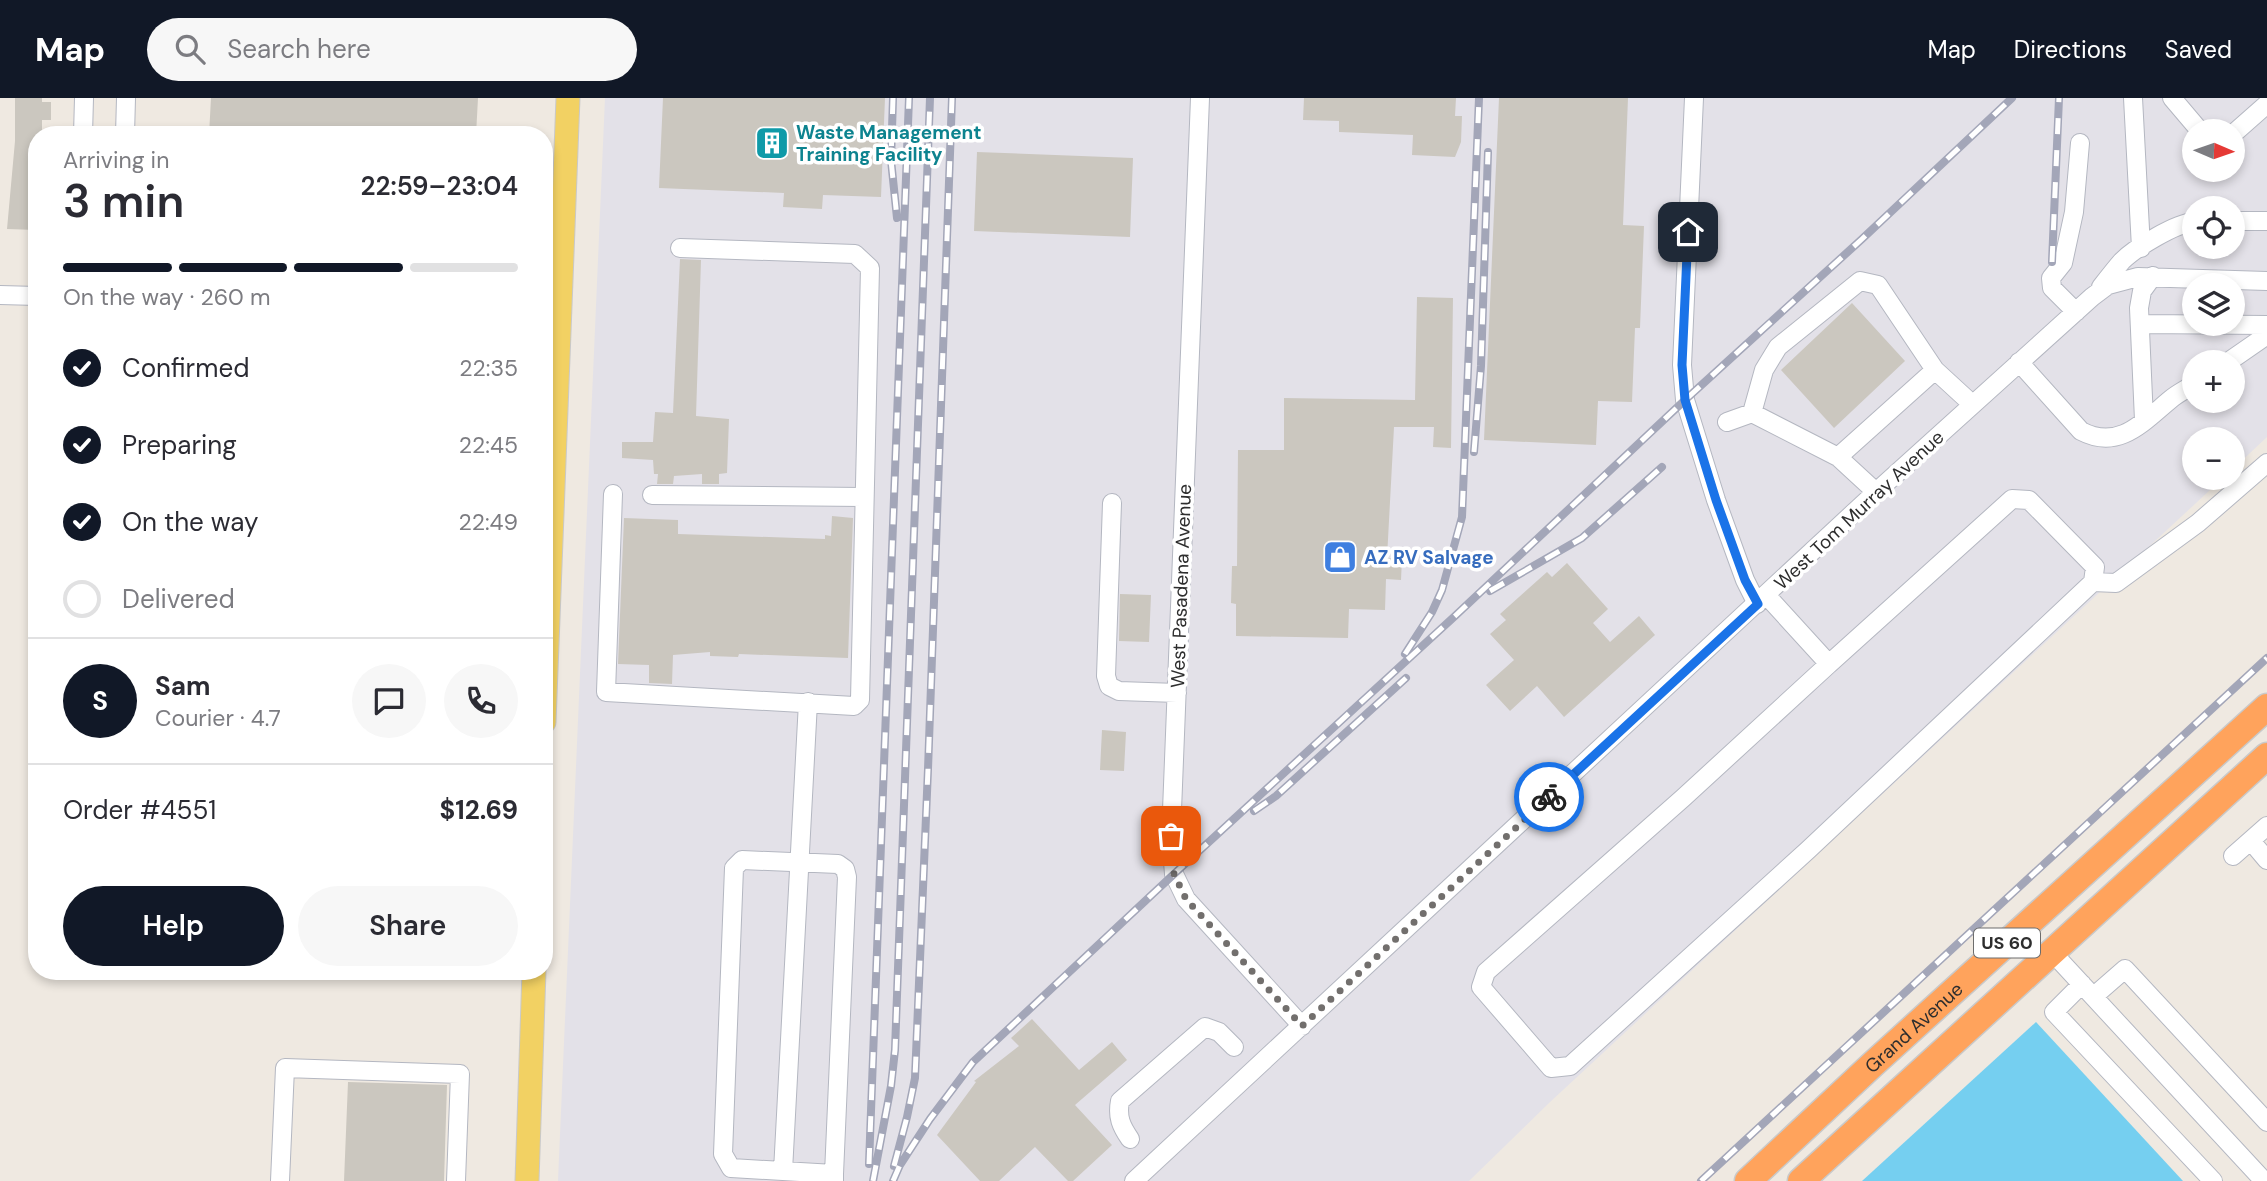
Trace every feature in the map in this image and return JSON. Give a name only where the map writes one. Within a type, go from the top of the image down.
[{"type":"highway","name":"Grand Avenue","points":[[1748,1181],[2267,707]]},
{"type":"highway","name":"Grand Avenue","points":[[1801,1181],[2267,755]]},
{"type":"main road","points":[[553,300],[568,98]]},
{"type":"main road","points":[[527,1181],[534,980]]},
{"type":"street","points":[[83,126],[84,98]]},
{"type":"street","points":[[125,126],[126,98]]},
{"type":"street","name":"West Pasadena Avenue","points":[[1200,98],[1171,836],[1174,874],[1186,899],[1302,1026]]},
{"type":"street","points":[[1694,98],[1682,365],[1685,400],[1716,500],[1745,580],[1762,600],[1829,664]]},
{"type":"street","points":[[2133,98],[2141,248]]},
{"type":"street","points":[[2172,98],[2190,119]]},
{"type":"street","points":[[2245,123],[2267,104]]},
{"type":"street","points":[[2076,312],[2052,288],[2051,278],[2063,263],[2066,250],[2074,212],[2080,143]]},
{"type":"street","points":[[2245,221],[2267,221]]},
{"type":"street","points":[[2092,298],[2124,259],[2182,224]]},
{"type":"street","points":[[613,494],[606,691],[854,706],[860,700],[870,268],[855,254],[680,248]]},
{"type":"street","points":[[2092,298],[2108,285],[2121,280],[2153,276],[2267,281]]},
{"type":"street","points":[[2144,420],[2139,308],[2142,291],[2153,276]]},
{"type":"street","points":[[1752,413],[1764,370],[1778,347],[1860,281],[1878,285],[1935,370],[1972,404]]},
{"type":"street","points":[[0,295],[28,296]]},
{"type":"street","name":"West Tom Murray Avenue","points":[[1134,1181],[1876,492],[2092,298]]},
{"type":"street","points":[[2140,324],[2267,325]]},
{"type":"street","points":[[2245,350],[2267,335]]},
{"type":"street","points":[[2019,362],[2081,430],[2092,437],[2103,439],[2117,437],[2131,430],[2154,416],[2172,397],[2182,391]]},
{"type":"street","points":[[1838,457],[1935,370]]},
{"type":"street","points":[[1727,422],[1752,413],[1838,457],[1876,492]]},
{"type":"street","points":[[2093,582],[2116,583],[2198,523],[2267,464]]},
{"type":"street","points":[[652,495],[863,497]]},
{"type":"street","points":[[2012,499],[2029,500],[2095,567],[2093,582],[1808,850],[1570,1066],[1551,1068],[1482,987],[1486,972],[1829,664],[2012,499]]},
{"type":"street","points":[[1112,503],[1106,676],[1109,686],[1119,691],[1177,693]]},
{"type":"street","points":[[783,1171],[808,702]]},
{"type":"street","points":[[2234,856],[2267,826]]},
{"type":"street","points":[[2250,841],[2267,860]]},
{"type":"street","points":[[742,860],[799,863],[838,864],[845,869],[847,877],[834,1178],[731,1168],[723,1154],[734,868],[742,860]]},
{"type":"street","points":[[2051,951],[2264,1181]]},
{"type":"street","points":[[2213,1181],[2054,1012],[2125,969],[2267,1122]]},
{"type":"street","points":[[1130,1139],[1121,1126],[1118,1113],[1120,1101],[1205,1027],[1219,1032],[1234,1047]]},
{"type":"street","points":[[280,1181],[285,1068],[460,1074],[456,1181]]},
{"type":"shaded area","points":[[605,98],[2267,98],[2267,437],[2245,458],[2245,427],[2182,427],[2182,490],[2210,490],[1549,1103],[1469,1181],[558,1181]]},
{"type":"water","points":[[2036,1022],[2183,1181],[1862,1181]]},
{"type":"building","points":[[15,98],[42,98],[42,102],[51,102],[51,120],[42,120],[42,126],[28,126],[28,230],[7,229],[15,141]]},
{"type":"building","points":[[211,98],[478,98],[476,126],[209,126]]},
{"type":"building","name":"Waste Management Training Facility","points":[[663,98],[885,98],[881,197],[823,195],[822,209],[783,207],[784,193],[659,188]]},
{"type":"building","points":[[1304,98],[1456,98],[1455,116],[1462,116],[1461,142],[1455,157],[1412,155],[1413,135],[1339,132],[1339,121],[1303,120]]},
{"type":"building","points":[[1499,98],[1628,98],[1623,225],[1644,226],[1640,328],[1635,328],[1632,402],[1598,401],[1596,445],[1484,440]]},
{"type":"building","points":[[977,152],[1133,158],[1130,237],[974,231]]},
{"type":"building","points":[[680,259],[701,260],[696,416],[729,419],[727,473],[719,474],[719,484],[702,484],[702,474],[674,476],[673,484],[657,484],[658,474],[654,474],[653,460],[622,458],[622,442],[653,442],[655,412],[673,413]]},
{"type":"building","points":[[1417,297],[1453,298],[1451,448],[1433,447],[1434,427],[1394,427],[1387,558],[1402,558],[1401,580],[1386,579],[1385,610],[1349,609],[1348,638],[1236,636],[1236,604],[1231,603],[1232,566],[1237,566],[1238,450],[1284,450],[1284,398],[1415,400]]},
{"type":"building","points":[[1852,303],[1905,361],[1834,428],[1781,370]]},
{"type":"building","points":[[832,516],[853,518],[848,658],[739,654],[738,657],[710,656],[710,652],[673,655],[672,684],[649,683],[649,665],[618,664],[624,518],[678,520],[678,534],[825,539],[825,535],[831,536]]},
{"type":"building","points":[[1567,563],[1608,609],[1593,623],[1610,642],[1639,616],[1655,635],[1564,717],[1537,686],[1510,711],[1486,685],[1514,660],[1490,634],[1506,620],[1500,614],[1547,572],[1552,577]]},
{"type":"building","points":[[1120,594],[1151,595],[1149,642],[1119,641]]},
{"type":"building","points":[[1102,730],[1126,732],[1124,771],[1100,770]]},
{"type":"building","points":[[1032,1019],[1079,1070],[1112,1042],[1127,1060],[1075,1105],[1112,1145],[1073,1181],[1068,1181],[1035,1147],[999,1181],[980,1181],[937,1135],[976,1082],[974,1081],[1019,1046],[1011,1038]]},
{"type":"building","points":[[348,1082],[447,1085],[444,1181],[344,1181]]},
{"type":"railway","points":[[893,98],[891,160],[897,218]]},
{"type":"railway","points":[[869,1164],[909,98]]},
{"type":"railway","points":[[873,1181],[895,1050],[930,98]]},
{"type":"railway","points":[[894,1166],[915,1078],[952,98]]},
{"type":"railway","points":[[1405,654],[1432,612],[1442,590],[1462,517],[1479,98]]},
{"type":"railway","points":[[893,1181],[900,1165],[930,1119],[973,1062],[2012,98]]},
{"type":"railway","points":[[2052,262],[2059,98]]},
{"type":"railway","points":[[1474,452],[1481,366],[1488,152]]},
{"type":"railway","points":[[1490,591],[1582,538],[1662,467]]},
{"type":"railway","points":[[1701,1181],[2267,658]]},
{"type":"railway","points":[[1254,811],[1276,796],[1406,678]]},
{"type":"way so far","points":[[1171,836],[1174,874],[1186,899],[1302,1026],[1549,797]]},
{"type":"place","name":"Waste Management Training Facility","points":[[772,143]]},
{"type":"place","name":"AZ RV Salvage","points":[[1340,557]]},
{"type":"route","points":[[1549,797],[1758,604],[1745,580],[1716,500],[1685,400],[1682,365],[1688,232]]}]
